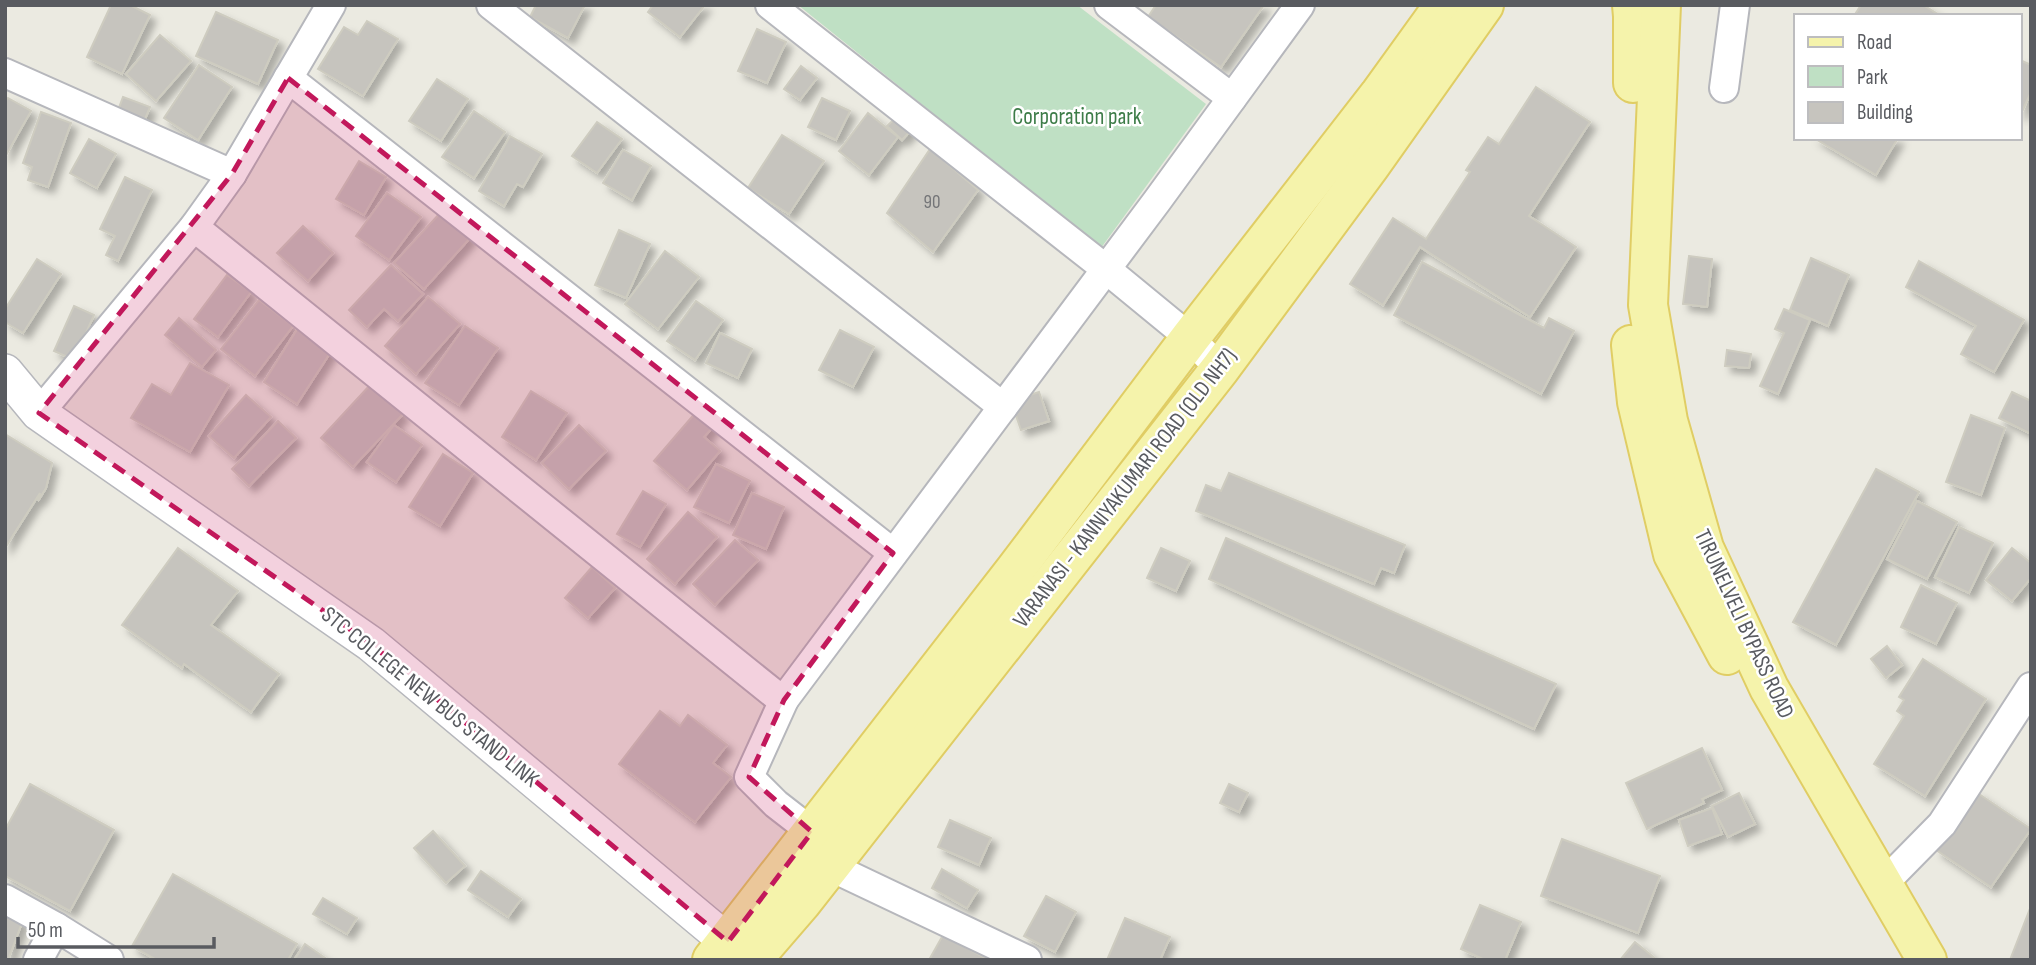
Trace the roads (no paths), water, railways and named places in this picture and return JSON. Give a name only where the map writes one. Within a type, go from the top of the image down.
[{"type":"main road","name":"VARANASI - KANNIYAKUMARI ROAD (OLD NH7)","points":[[734,955],[812,832],[1379,95],[1444,5]]},
{"type":"main road","name":"VARANASI - KANNIYAKUMARI ROAD (OLD NH7)","points":[[734,955],[830,866],[1220,369],[1370,166],[1484,5]]},
{"type":"main road","points":[[1614,5],[1633,84]]},
{"type":"main road","name":"TIRUNELVELI BYPASS ROAD","points":[[1632,5],[1633,84],[1624,277],[1637,402],[1673,554],[1768,709],[1883,884],[1927,960]]},
{"type":"main road","name":"TIRUNELVELI BYPASS ROAD","points":[[1661,5],[1648,306],[1668,421],[1704,548],[1804,799],[1897,960]]},
{"type":"street","points":[[5,396],[39,413],[194,227],[232,174],[331,5]]},
{"type":"street","points":[[491,5],[1003,407]]},
{"type":"street","points":[[770,5],[1106,269],[1190,338],[1220,369]]},
{"type":"street","points":[[1109,5],[1232,98]]},
{"type":"street","points":[[812,832],[776,804],[749,777],[783,700],[1300,5]]},
{"type":"street","points":[[1724,88],[1735,5]]},
{"type":"street","points":[[5,73],[232,174]]},
{"type":"street","points":[[288,78],[893,553]]},
{"type":"street","points":[[194,227],[783,700]]},
{"type":"street","name":"STC COLLEGE NEW BUS STAND LINK","points":[[5,372],[39,413],[371,644],[734,955]]},
{"type":"street","points":[[1883,884],[1942,824],[2031,687]]},
{"type":"street","points":[[830,866],[1027,960]]},
{"type":"street","points":[[5,899],[56,926],[109,960]]},
{"type":"street","points":[[38,960],[56,926]]},
{"type":"park label","name":"Corporation park","points":[[1077,117]]}]
